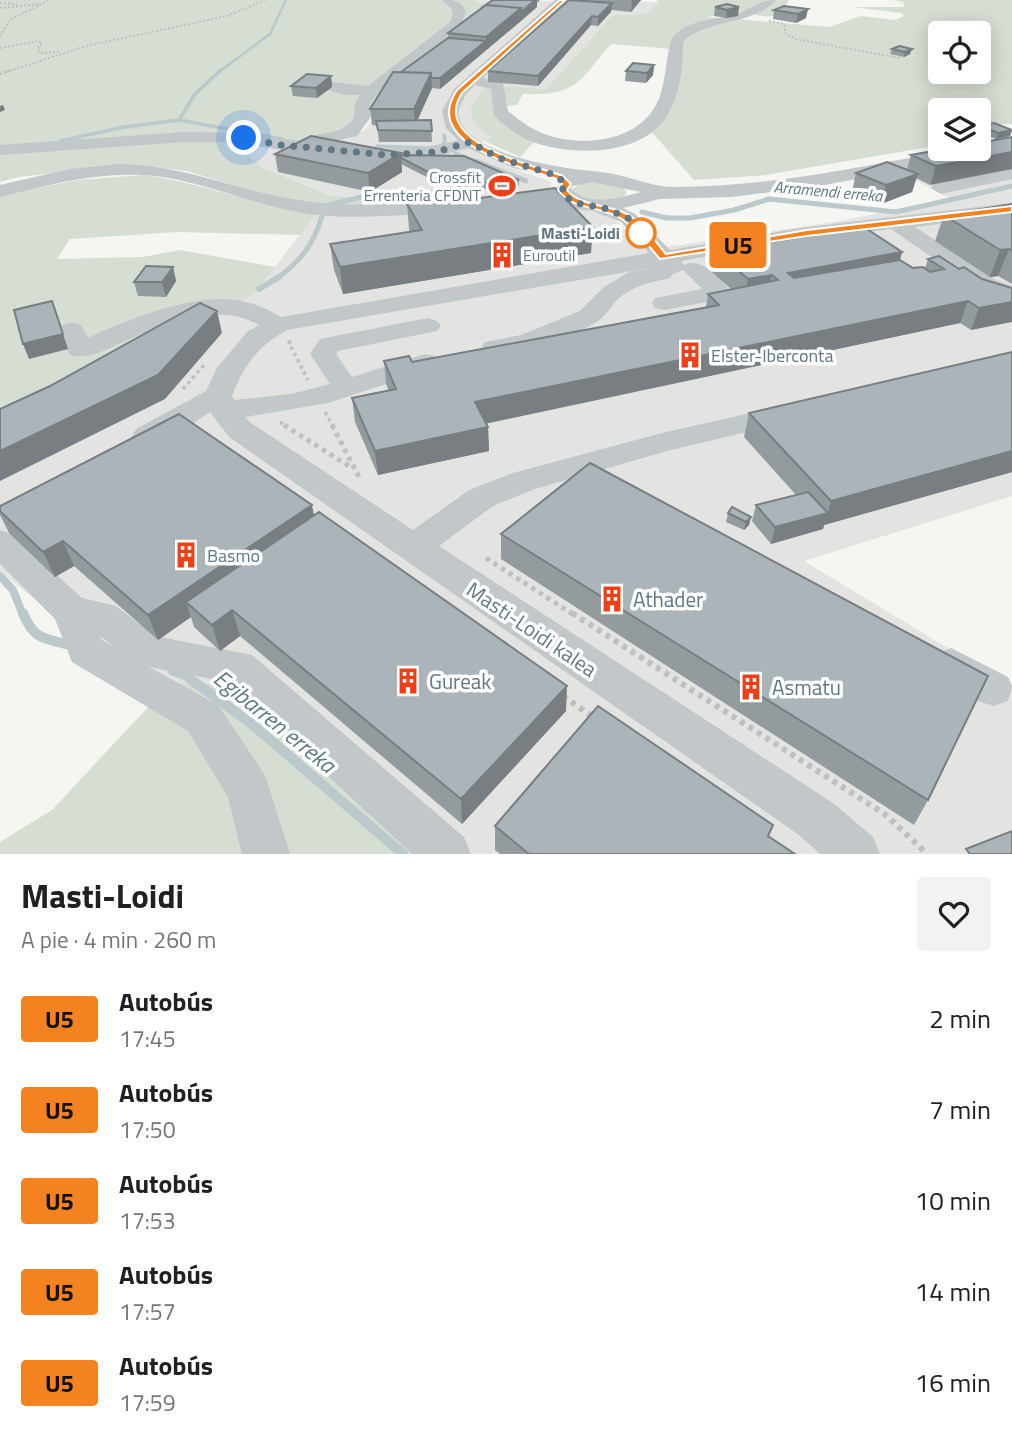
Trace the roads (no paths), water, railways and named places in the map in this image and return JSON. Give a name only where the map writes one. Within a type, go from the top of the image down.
[{"type":"street","points":[[311,146],[310,141],[351,132],[362,118],[362,103],[372,91],[456,24],[460,12],[457,4],[448,0]]},
{"type":"street","points":[[562,0],[455,97],[451,114],[456,127],[470,142],[499,158],[549,172],[609,177],[630,200],[678,265],[720,293],[664,303]]},
{"type":"street","points":[[472,80],[498,86],[500,113],[538,138],[594,145],[631,137],[648,128],[657,118],[676,75],[677,41],[680,37],[699,28],[737,18],[770,0]]},
{"type":"street","points":[[318,83],[345,90],[372,91]]},
{"type":"street","points":[[0,149],[184,137],[244,138],[281,145],[388,155],[424,154],[470,142]]},
{"type":"street","points":[[549,172],[568,192],[600,206],[669,192],[732,191],[812,181],[1012,144]]},
{"type":"street","points":[[0,191],[45,179],[135,170],[190,177],[264,200],[313,209],[375,210],[464,205]]},
{"type":"street","points":[[941,188],[1012,173]]},
{"type":"street","points":[[507,201],[568,192],[586,177]]},
{"type":"street","points":[[0,184],[19,179],[45,179]]},
{"type":"street","points":[[475,352],[528,341],[589,316],[612,292],[637,277],[678,265],[807,233],[1012,209]]},
{"type":"street","points":[[897,224],[988,285],[1012,294]]},
{"type":"street","points":[[221,403],[227,374],[256,337],[301,319],[851,240],[871,246]]},
{"type":"street","points":[[175,302],[182,295],[229,299],[241,302],[278,326]]},
{"type":"street","points":[[72,330],[79,349],[86,349],[129,330],[179,314],[233,307],[250,310]]},
{"type":"street","points":[[346,388],[323,354],[328,345],[428,326]]},
{"type":"street","points":[[119,451],[221,403],[294,402],[346,388],[397,368],[449,357]]},
{"type":"street","name":"Masti-Loidi kalea","points":[[221,403],[240,430],[816,819],[856,854]]},
{"type":"street","points":[[412,548],[481,498],[524,481],[662,443],[818,407]]},
{"type":"street","points":[[590,463],[626,482]]},
{"type":"street","points":[[0,543],[71,611],[86,651],[203,718],[249,790],[265,854]]},
{"type":"street","points":[[71,611],[103,617],[145,650],[238,667],[447,854]]},
{"type":"street","points":[[922,649],[993,689]]},
{"type":"waterway","points":[[219,72],[270,34],[286,0]]},
{"type":"waterway","points":[[179,120],[195,94],[221,70]]},
{"type":"waterway","points":[[60,141],[124,127],[179,120]]},
{"type":"waterway","points":[[179,120],[282,139]]},
{"type":"waterway","points":[[437,148],[441,148],[445,141],[444,135]]},
{"type":"waterway","points":[[377,146],[425,148]]},
{"type":"waterway","points":[[455,153],[480,163]]},
{"type":"waterway","points":[[476,161],[526,181]]},
{"type":"waterway","name":"Arramendi erreka","points":[[642,212],[667,218],[690,218],[734,210],[769,199],[896,212],[1012,186]]},
{"type":"waterway","name":"Arramendi erreka","points":[[329,205],[373,194],[449,192]]},
{"type":"waterway","name":"Arramendi erreka","points":[[277,278],[305,252],[322,216]]},
{"type":"waterway","name":"Arramendi erreka","points":[[259,289],[277,278]]},
{"type":"waterway","name":"Egibarren erreka","points":[[0,576],[13,590],[23,615]]},
{"type":"waterway","name":"Egibarren erreka","points":[[23,613],[36,633],[70,645]]},
{"type":"waterway","name":"Egibarren erreka","points":[[172,670],[185,675],[253,725],[403,854]]},
{"type":"place","name":"Crossfit Errenteria CFDNT","points":[[502,186]]},
{"type":"place","name":"Masti-Loidi","points":[[641,233]]},
{"type":"place","name":"Euroutil","points":[[502,255]]},
{"type":"place","name":"Elster-Iberconta","points":[[690,355]]},
{"type":"place","name":"Basmo","points":[[186,555]]},
{"type":"place","name":"Athader","points":[[612,599]]},
{"type":"place","name":"Gureak","points":[[408,681]]},
{"type":"place","name":"Asmatu","points":[[751,687]]}]
